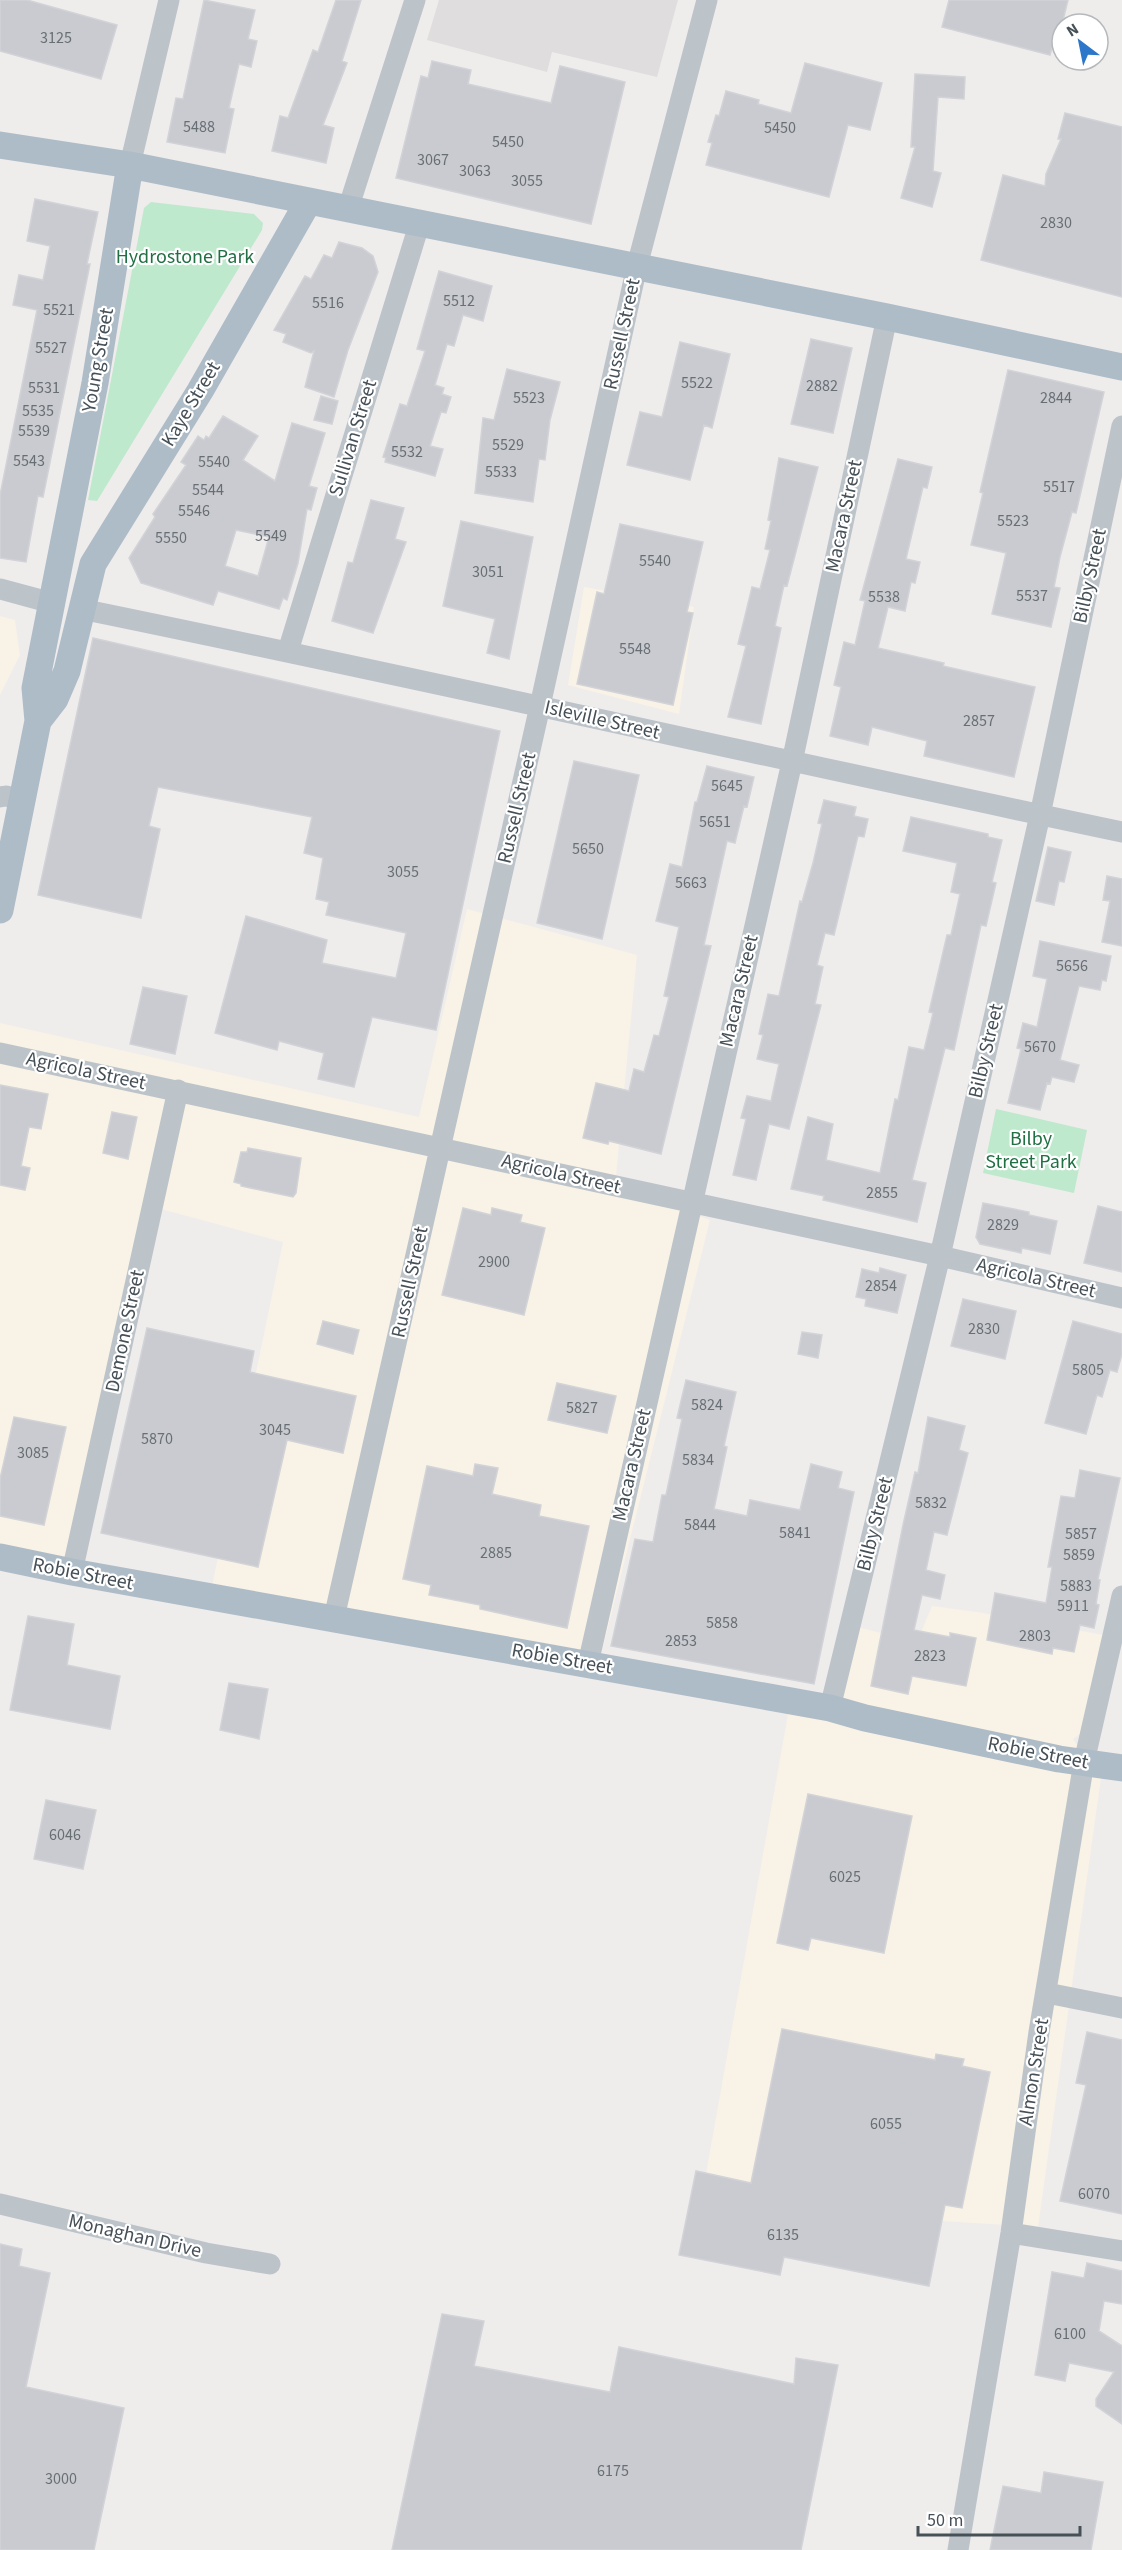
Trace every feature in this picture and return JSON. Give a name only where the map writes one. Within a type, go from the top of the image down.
[{"type":"main road","points":[[0,145],[130,165],[419,225],[637,266],[1122,367]]},
{"type":"main road","name":"Young Street","points":[[38,721],[35,688],[95,383],[130,165]]},
{"type":"main road","name":"Kaye Street","points":[[81,609],[93,564],[200,391],[308,201]]},
{"type":"main road","name":"Young Street","points":[[0,910],[11,799],[38,721],[54,699],[67,671],[81,609]]},
{"type":"main road","name":"Robie Street","points":[[1,1558],[830,1708],[866,1718],[1122,1768]]},
{"type":"street","name":"Young Street","points":[[130,165],[169,0]]},
{"type":"street","points":[[348,209],[415,0]]},
{"type":"street","name":"Russell Street","points":[[334,1618],[637,266],[707,0]]},
{"type":"street","name":"Sullivan Street","points":[[288,651],[419,225]]},
{"type":"street","name":"Macara Street","points":[[588,1664],[792,762],[886,317]]},
{"type":"street","name":"Bilby Street","points":[[830,1708],[940,1256],[1040,815],[1122,426]]},
{"type":"street","points":[[0,589],[52,603]]},
{"type":"street","name":"Isleville Street","points":[[81,609],[288,651],[1122,832]]},
{"type":"street","name":"Agricola Street","points":[[0,1053],[940,1256],[1122,1298]]},
{"type":"street","name":"Demone Street","points":[[72,1572],[178,1090]]},
{"type":"street","name":"Almon Street","points":[[958,2550],[1011,2233],[1039,2032],[1083,1762],[1122,1596]]},
{"type":"street","points":[[1047,1993],[1122,2008]]},
{"type":"street","name":"Monaghan Drive","points":[[0,2204],[206,2253],[270,2264]]},
{"type":"street","points":[[1011,2233],[1122,2252]]},
{"type":"shaded area","points":[[439,0],[678,0],[657,77],[552,52],[547,72],[427,40]]},
{"type":"shaded area","points":[[584,587],[694,607],[679,714],[568,685]]},
{"type":"shaded area","points":[[0,616],[15,620],[20,655],[0,695]]},
{"type":"shaded area","points":[[467,909],[637,955],[615,1187],[710,1220],[598,1667],[211,1591],[283,1242],[150,1206],[78,1565],[0,1550],[0,1023],[419,1117]]},
{"type":"shaded area","points":[[932,1606],[1120,1638],[1101,1719],[1073,1739],[1101,1778],[1038,2227],[942,2221],[706,2174],[790,1703],[840,1712],[853,1626],[917,1642]]},
{"type":"green space","name":"Hydrostone Park","points":[[151,202],[254,214],[263,223],[262,230],[97,501],[88,500],[144,208]]},
{"type":"green space","name":"Bilby Street Park","points":[[996,1109],[1087,1130],[1074,1193],[983,1173]]},
{"type":"building","points":[[0,0],[27,0],[117,25],[101,79],[0,51]]},
{"type":"building","points":[[204,0],[255,10],[248,39],[257,41],[251,67],[239,64],[229,108],[234,109],[225,153],[167,142],[176,98],[183,99]]},
{"type":"building","points":[[336,0],[361,0],[342,61],[347,63],[323,125],[334,128],[326,163],[272,151],[280,116],[288,118],[313,50],[318,52]]},
{"type":"building","points":[[949,0],[1068,0],[1065,12],[1050,12],[1050,55],[942,27]]},
{"type":"building","points":[[432,61],[471,70],[468,84],[551,103],[560,66],[625,82],[591,224],[396,178],[421,76],[428,78]]},
{"type":"building","points":[[805,63],[882,83],[870,130],[848,125],[829,197],[706,165],[712,143],[708,142],[726,91],[759,100],[758,104],[791,113]]},
{"type":"building","points":[[915,74],[965,77],[964,99],[938,97],[933,171],[941,173],[932,207],[901,198],[915,147],[911,147]]},
{"type":"building","points":[[1065,113],[1122,127],[1122,297],[981,260],[1003,175],[1045,186],[1046,174],[1061,139],[1058,139]]},
{"type":"building","points":[[35,199],[98,212],[87,264],[90,264],[43,497],[38,496],[26,562],[0,558],[0,495],[37,310],[13,305],[19,275],[43,280],[50,246],[27,241]]},
{"type":"building","points":[[339,242],[362,248],[373,256],[378,272],[348,350],[334,397],[305,387],[314,351],[311,353],[283,342],[286,334],[274,330],[305,276],[311,279],[324,255],[332,258]]},
{"type":"building","points":[[439,271],[492,286],[483,321],[463,315],[454,346],[447,344],[435,385],[444,388],[442,394],[451,397],[446,413],[441,412],[430,446],[443,449],[435,476],[385,462],[386,458],[383,457],[400,404],[407,406],[425,351],[417,349]]},
{"type":"building","points":[[811,339],[852,348],[833,433],[791,424]]},
{"type":"building","points":[[680,342],[730,354],[712,428],[704,425],[690,480],[627,465],[640,412],[662,417]]},
{"type":"building","points":[[507,369],[560,382],[550,420],[545,460],[539,459],[533,502],[475,493],[483,418],[494,420]]},
{"type":"building","points":[[1008,370],[1104,392],[1076,513],[1072,512],[1060,557],[1054,587],[1060,588],[1051,627],[992,614],[1006,553],[971,545],[983,493],[980,492]]},
{"type":"building","points":[[321,396],[338,401],[332,424],[314,420]]},
{"type":"building","points":[[223,416],[258,436],[243,460],[275,481],[292,423],[325,433],[309,486],[317,488],[311,510],[307,509],[298,563],[287,600],[283,598],[279,609],[218,591],[213,605],[141,583],[129,558],[155,517],[153,514],[186,465],[181,462],[198,436],[204,440],[206,436],[209,438]],"holes":[[[236,530],[269,537],[258,576],[225,566]]]},
{"type":"building","points":[[779,458],[818,467],[787,586],[784,585],[775,626],[781,628],[761,724],[728,717],[746,646],[738,644],[752,587],[760,589],[770,550],[765,549]]},
{"type":"building","points":[[898,459],[932,467],[927,488],[923,487],[906,559],[920,562],[915,583],[911,582],[905,611],[888,607],[878,648],[1035,687],[1014,777],[924,756],[927,741],[872,727],[868,745],[830,736],[841,687],[834,685],[844,642],[855,645],[865,601],[860,600]]},
{"type":"building","points":[[371,500],[404,508],[395,539],[406,542],[373,633],[332,621],[348,562],[353,563]]},
{"type":"building","points":[[461,521],[533,537],[509,659],[487,653],[495,619],[443,606]]},
{"type":"building","points":[[620,524],[703,542],[687,612],[693,613],[673,705],[577,684],[597,592],[604,594]]},
{"type":"building","points":[[93,638],[500,731],[436,1030],[372,1017],[354,1087],[318,1079],[324,1053],[279,1041],[277,1050],[215,1033],[246,916],[327,940],[322,963],[396,978],[406,933],[326,915],[329,902],[316,899],[323,858],[304,853],[312,817],[158,787],[149,826],[160,829],[141,918],[38,895]]},
{"type":"building","points":[[574,761],[639,775],[602,939],[537,923]]},
{"type":"building","points":[[707,766],[754,777],[735,843],[727,841],[704,945],[711,946],[661,1154],[609,1141],[608,1144],[583,1138],[596,1083],[629,1091],[634,1069],[644,1072],[654,1035],[659,1036],[669,997],[664,996],[679,927],[656,921],[670,864],[682,867],[695,802],[697,802]]},
{"type":"building","points":[[824,800],[856,807],[854,816],[868,819],[864,837],[858,836],[834,935],[825,933],[817,965],[823,967],[815,1004],[821,1005],[789,1129],[769,1124],[756,1180],[733,1175],[746,1119],[741,1118],[747,1096],[771,1101],[779,1064],[757,1059],[763,1035],[759,1034],[768,994],[779,996],[800,901],[802,902],[822,824],[818,823]]},
{"type":"building","points":[[911,817],[988,834],[988,837],[1002,840],[992,882],[996,883],[986,926],[981,925],[954,1050],[945,1048],[912,1180],[926,1183],[917,1222],[823,1200],[824,1196],[791,1189],[808,1117],[833,1124],[826,1160],[880,1173],[895,1099],[898,1100],[909,1047],[924,1050],[933,1013],[929,1012],[947,935],[951,935],[960,894],[951,892],[957,863],[903,851]]},
{"type":"building","points":[[1048,847],[1071,852],[1064,882],[1059,881],[1054,905],[1036,901]]},
{"type":"building","points":[[1107,876],[1122,879],[1122,946],[1102,942],[1110,901],[1103,900]]},
{"type":"building","points":[[1040,941],[1111,956],[1106,981],[1102,980],[1100,990],[1079,986],[1060,1060],[1079,1065],[1074,1082],[1052,1077],[1050,1084],[1047,1083],[1040,1110],[1008,1103],[1021,1049],[1017,1048],[1023,1023],[1037,1027],[1047,979],[1033,976]]},
{"type":"building","points":[[143,987],[187,996],[175,1054],[130,1044]]},
{"type":"building","points":[[0,1085],[48,1094],[41,1129],[29,1127],[21,1166],[30,1168],[25,1190],[0,1185]]},
{"type":"building","points":[[112,1112],[137,1117],[128,1159],[103,1153]]},
{"type":"building","points":[[248,1148],[301,1158],[296,1193],[293,1197],[241,1186],[234,1182],[241,1152],[247,1152]]},
{"type":"building","points":[[983,1203],[1029,1212],[1029,1215],[1057,1221],[1050,1254],[1022,1248],[1021,1253],[980,1244],[976,1237]]},
{"type":"building","points":[[1098,1206],[1122,1212],[1122,1272],[1084,1263]]},
{"type":"building","points":[[463,1208],[491,1215],[492,1208],[522,1215],[520,1222],[545,1228],[524,1315],[442,1295]]},
{"type":"building","points":[[880,1268],[906,1275],[897,1313],[865,1306],[866,1299],[856,1297],[862,1269],[879,1273]]},
{"type":"building","points":[[963,1299],[1016,1311],[1005,1359],[951,1346]]},
{"type":"building","points":[[323,1321],[359,1330],[353,1354],[317,1344]]},
{"type":"building","points":[[1073,1321],[1122,1334],[1122,1354],[1117,1372],[1110,1370],[1102,1397],[1097,1395],[1086,1434],[1045,1423]]},
{"type":"building","points":[[147,1328],[254,1351],[250,1372],[356,1396],[343,1453],[287,1440],[258,1567],[101,1533]]},
{"type":"building","points":[[802,1332],[822,1335],[818,1358],[798,1354]]},
{"type":"building","points":[[686,1380],[736,1392],[724,1446],[727,1447],[714,1509],[747,1516],[750,1500],[800,1510],[811,1464],[842,1472],[838,1488],[854,1492],[814,1684],[611,1646],[635,1539],[653,1542],[662,1495],[666,1495],[682,1419],[677,1418]]},
{"type":"building","points":[[557,1383],[616,1396],[607,1433],[548,1420]]},
{"type":"building","points":[[14,1417],[66,1427],[44,1525],[0,1516],[0,1479]]},
{"type":"building","points":[[928,1417],[965,1426],[959,1450],[968,1453],[947,1535],[934,1532],[926,1570],[945,1575],[940,1599],[922,1595],[914,1630],[950,1637],[950,1633],[976,1638],[966,1686],[912,1676],[908,1694],[871,1686],[903,1525],[915,1472],[918,1473]]},
{"type":"building","points":[[475,1464],[498,1468],[492,1494],[541,1505],[539,1516],[589,1526],[567,1628],[480,1609],[480,1605],[429,1595],[431,1585],[403,1579],[427,1466],[473,1476]]},
{"type":"building","points":[[1080,1470],[1120,1478],[1098,1579],[1100,1580],[1096,1604],[1099,1605],[1094,1628],[1080,1625],[1074,1652],[1053,1648],[1052,1654],[987,1640],[995,1593],[1046,1603],[1052,1567],[1048,1567],[1061,1496],[1075,1498]]},
{"type":"building","points":[[28,1616],[74,1624],[67,1665],[120,1676],[110,1729],[10,1710]]},
{"type":"building","points":[[229,1683],[268,1689],[259,1739],[220,1730]]},
{"type":"building","points":[[808,1794],[912,1816],[884,1953],[811,1938],[808,1950],[777,1943]]},
{"type":"building","points":[[46,1800],[96,1810],[83,1869],[34,1859]]},
{"type":"building","points":[[782,2029],[935,2060],[936,2054],[964,2059],[962,2066],[990,2072],[962,2208],[945,2205],[929,2286],[784,2257],[780,2275],[679,2255],[696,2171],[751,2183]]},
{"type":"building","points":[[1087,2032],[1122,2040],[1122,2214],[1060,2201],[1086,2085],[1076,2083]]},
{"type":"building","points":[[0,2244],[22,2249],[19,2266],[50,2273],[26,2387],[124,2408],[94,2550],[0,2550]]},
{"type":"building","points":[[1087,2263],[1122,2271],[1122,2304],[1104,2301],[1099,2331],[1122,2346],[1122,2424],[1096,2406],[1096,2399],[1114,2372],[1069,2363],[1065,2381],[1035,2375],[1052,2272],[1084,2278]]},
{"type":"building","points":[[442,2314],[484,2321],[474,2366],[610,2392],[619,2347],[794,2384],[796,2358],[838,2365],[801,2550],[392,2550]]},
{"type":"building","points":[[1044,2472],[1103,2482],[1091,2550],[990,2550],[1003,2486],[1041,2493]]}]
